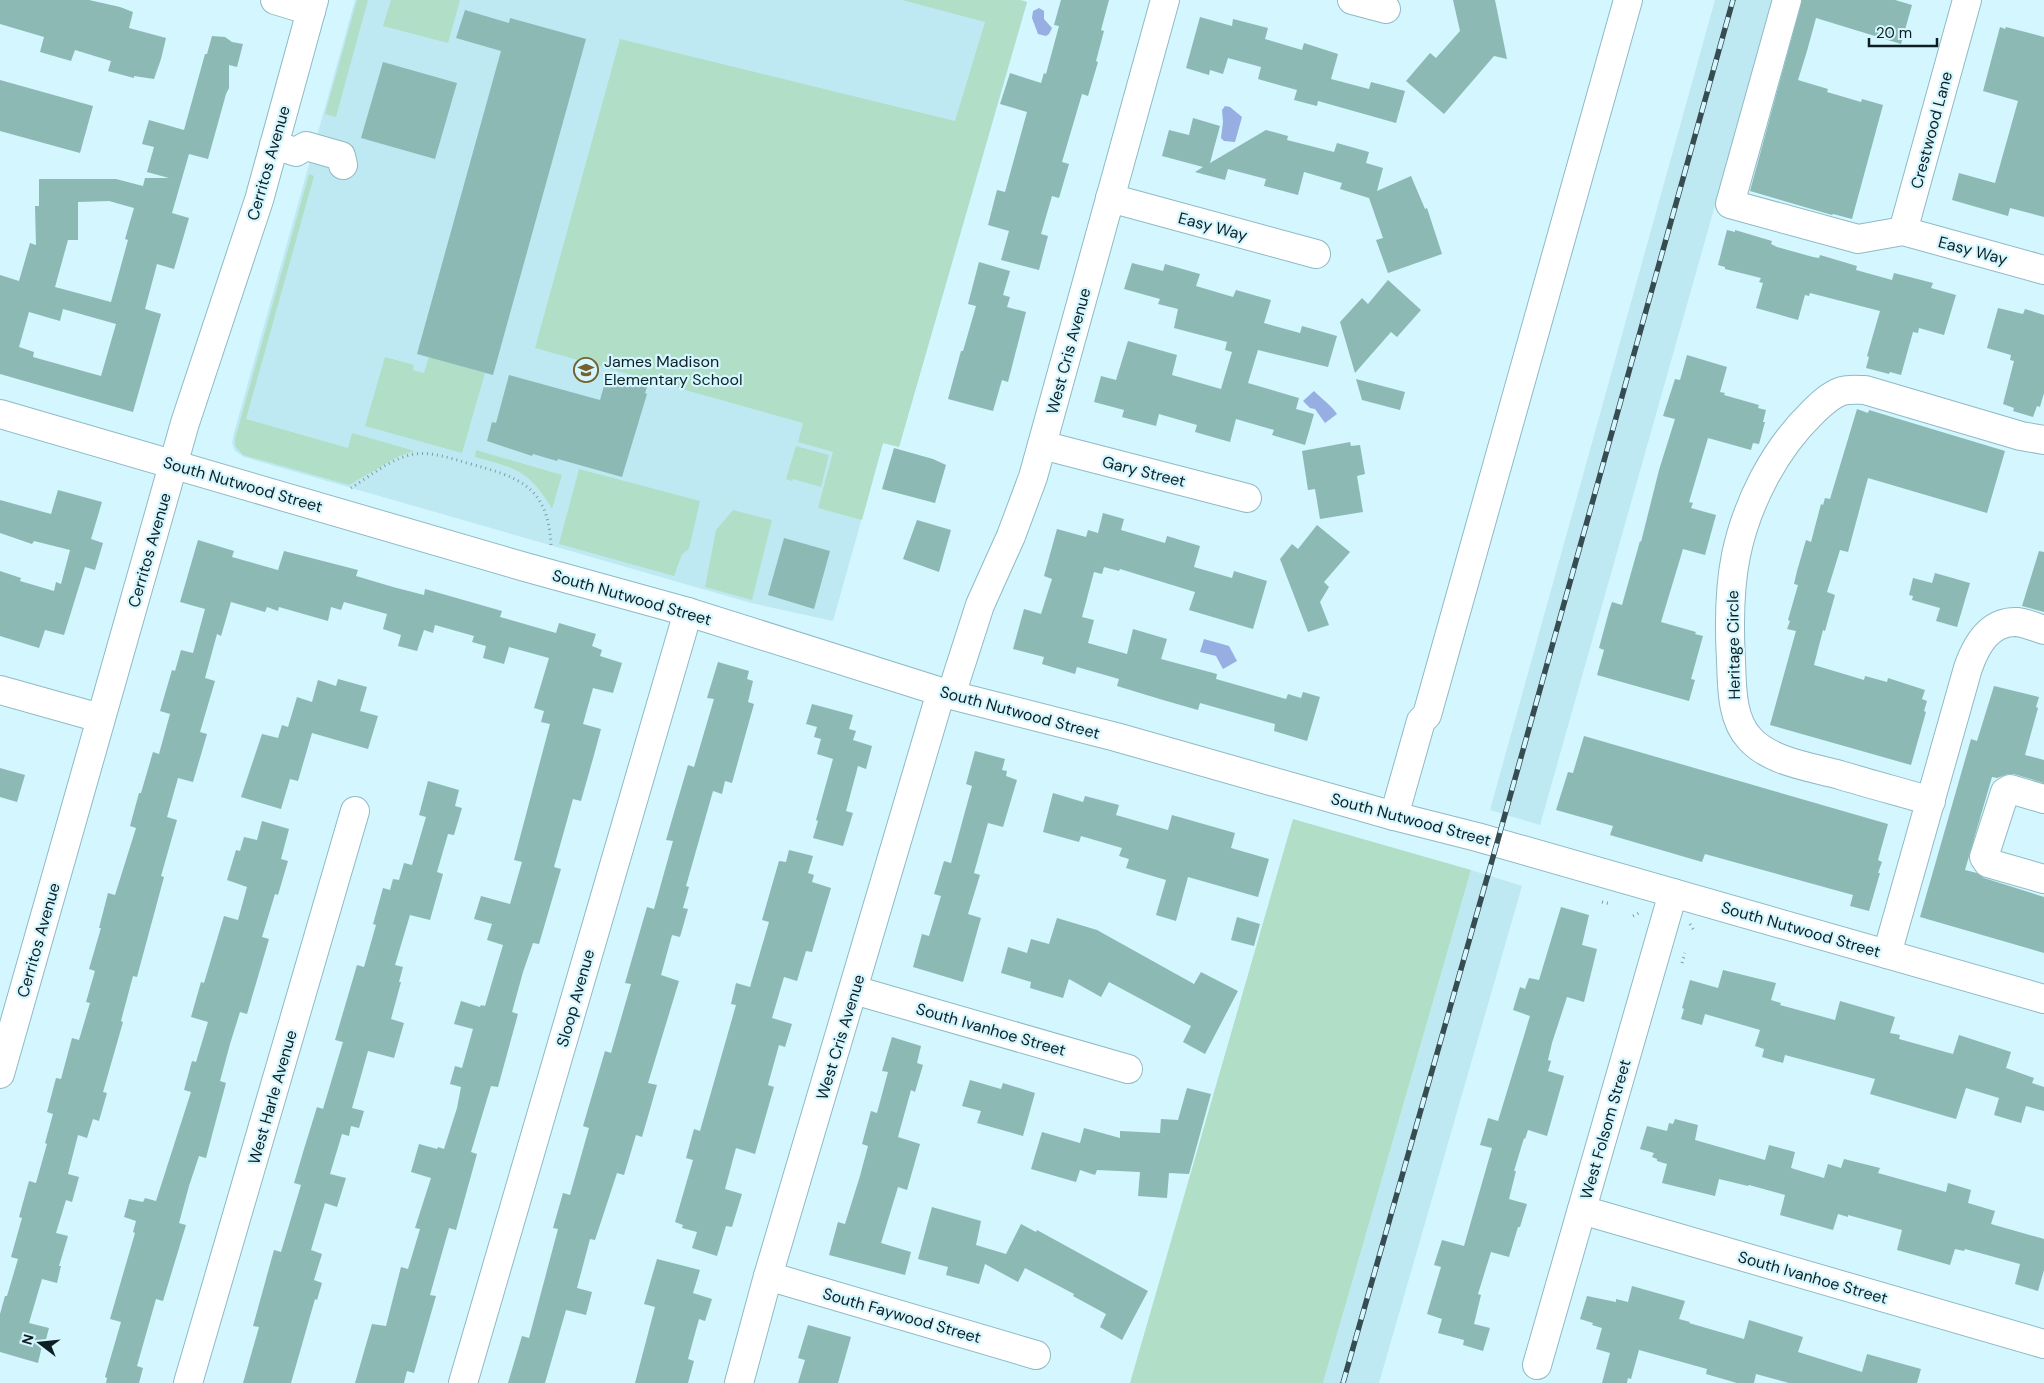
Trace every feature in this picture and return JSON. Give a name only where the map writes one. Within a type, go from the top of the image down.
[{"type":"street","points":[[275,0],[313,5]]},
{"type":"street","name":"West Cris Avenue","points":[[739,1383],[768,1276],[946,693],[980,605],[1022,508],[1042,445],[1165,0]]},
{"type":"street","points":[[1352,0],[1386,9]]},
{"type":"street","points":[[1394,816],[1422,721],[1427,715],[1628,0]]},
{"type":"street","points":[[1787,0],[1730,204],[1858,239],[1903,231]]},
{"type":"street","name":"Crestwood Lane","points":[[1903,231],[1967,0]]},
{"type":"street","name":"Cerritos Avenue","points":[[0,1074],[173,465],[259,200],[285,148],[313,5]]},
{"type":"street","points":[[285,148],[301,163],[336,172],[346,166]]},
{"type":"street","name":"Easy Way","points":[[1110,198],[1316,254]]},
{"type":"street","name":"Easy Way","points":[[1903,231],[2044,270]]},
{"type":"street","name":"Heritage Circle","points":[[1931,801],[1784,759],[1758,746],[1743,731],[1734,706],[1730,631],[1732,580],[1743,530],[1763,480],[1791,436],[1819,406],[1840,392],[1851,389],[1865,390],[2021,436],[2044,440]]},
{"type":"street","name":"South Nutwood Street","points":[[0,414],[524,567],[688,612],[946,693],[1116,737],[1394,816],[1477,837],[2044,999]]},
{"type":"street","name":"Gary Street","points":[[1042,445],[1247,498]]},
{"type":"street","name":"Sloop Avenue","points":[[463,1383],[688,612]]},
{"type":"street","points":[[1887,954],[1968,668],[1977,644],[1984,635],[1994,628],[2010,622],[2019,622],[2044,630]]},
{"type":"street","points":[[0,690],[100,718]]},
{"type":"street","points":[[2044,799],[2010,789],[2005,792],[1984,857],[1988,863],[2044,879]]},
{"type":"street","name":"West Harle Avenue","points":[[188,1383],[355,812]]},
{"type":"street","name":"West Folsom Street","points":[[1537,1365],[1673,892]]},
{"type":"street","name":"South Ivanhoe Street","points":[[854,990],[1128,1069]]},
{"type":"street","name":"South Ivanhoe Street","points":[[1582,1210],[2044,1344]]},
{"type":"street","name":"South Faywood Street","points":[[768,1276],[1036,1354]]},
{"type":"path","points":[[351,488],[391,464],[415,454],[432,454],[500,472],[523,483],[538,499],[547,519],[551,545]]},
{"type":"path","points":[[1602,902],[1611,904]]},
{"type":"path","points":[[1633,916],[1642,912]]},
{"type":"path","points":[[1691,925],[1694,932]]},
{"type":"path","points":[[1682,963],[1685,953]]},
{"type":"shaded area","name":"James Madison Elementary School","points":[[355,0],[1020,0],[1027,2],[899,447],[883,443],[833,621],[751,603],[244,457],[235,451],[232,443],[234,433]]},
{"type":"shaded area","points":[[1715,0],[1773,0],[1540,825],[1490,810]]},
{"type":"shaded area","points":[[1471,870],[1522,886],[1379,1383],[1323,1383]]},
{"type":"green space","points":[[357,0],[368,0],[336,117],[325,114]]},
{"type":"green space","points":[[391,0],[460,0],[448,43],[383,26]]},
{"type":"green space","points":[[902,0],[1020,0],[1027,2],[899,447],[883,443],[862,520],[818,508],[833,452],[798,442],[803,423],[535,348],[620,39],[955,121],[985,22]]},
{"type":"green space","points":[[309,174],[314,176],[246,419],[348,448],[352,433],[415,451],[399,456],[349,485],[243,455],[235,446],[235,439]]},
{"type":"green space","points":[[385,357],[414,365],[413,370],[424,373],[429,357],[485,373],[462,453],[365,426]]},
{"type":"green space","points":[[796,446],[829,455],[821,487],[793,479],[792,481],[786,479]]},
{"type":"green space","points":[[476,450],[562,475],[552,509],[544,496],[529,479],[512,468],[475,457]]},
{"type":"green space","points":[[579,469],[700,501],[689,549],[682,554],[674,576],[559,544]]},
{"type":"green space","points":[[733,510],[772,520],[752,600],[705,587],[716,530]]},
{"type":"green space","points":[[1293,819],[1471,870],[1323,1383],[1130,1383]]},
{"type":"water","points":[[1039,8],[1044,11],[1044,19],[1052,28],[1046,36],[1038,34],[1032,18],[1033,11]]},
{"type":"water","points":[[1225,106],[1230,107],[1242,117],[1235,142],[1224,141],[1221,138],[1222,110]]},
{"type":"water","points":[[1314,391],[1337,414],[1325,423],[1315,409],[1310,408],[1303,401]]},
{"type":"water","points":[[1204,639],[1229,646],[1237,661],[1223,669],[1216,656],[1200,652]]},
{"type":"building","points":[[0,0],[89,0],[133,12],[129,28],[166,38],[154,79],[134,76],[134,78],[108,71],[111,61],[75,50],[71,61],[40,52],[44,37],[0,24]]},
{"type":"building","points":[[1061,0],[1109,0],[1101,30],[1104,31],[1096,61],[1098,62],[1088,96],[1082,94],[1062,162],[1069,164],[1059,198],[1052,196],[1041,234],[1048,236],[1039,270],[1001,260],[1009,231],[988,225],[997,190],[1005,192],[1027,112],[1000,104],[1010,73],[1041,83],[1044,73],[1046,74],[1059,26],[1054,25]]},
{"type":"building","points":[[1453,0],[1495,0],[1507,59],[1494,56],[1444,114],[1406,81],[1430,53],[1436,58],[1460,31]]},
{"type":"building","points":[[1802,0],[1895,0],[1912,5],[1901,44],[1816,18],[1798,80],[1828,89],[1827,92],[1861,102],[1862,99],[1883,105],[1852,219],[1750,191]]},
{"type":"building","points":[[465,10],[509,23],[510,18],[586,39],[493,375],[417,354],[501,51],[456,38]]},
{"type":"building","points":[[1200,17],[1232,26],[1233,19],[1268,28],[1265,39],[1302,50],[1304,43],[1338,54],[1331,79],[1369,89],[1371,82],[1405,91],[1396,123],[1318,101],[1317,106],[1294,100],[1297,90],[1258,79],[1261,67],[1228,58],[1223,74],[1210,70],[1209,75],[1186,68]]},
{"type":"building","points":[[2000,27],[2044,37],[2044,217],[2010,208],[2008,216],[1952,200],[1959,173],[1995,183],[2018,101],[1983,91]]},
{"type":"building","points":[[212,36],[225,37],[232,42],[243,44],[237,67],[229,65],[229,88],[208,159],[189,154],[172,213],[189,218],[174,269],[157,264],[145,309],[161,314],[133,412],[0,374],[0,275],[19,281],[30,243],[36,245],[35,206],[39,206],[39,179],[116,179],[143,186],[145,178],[169,178],[147,172],[154,147],[142,144],[149,120],[184,130],[205,54],[207,54]],"holes":[[[109,201],[134,208],[125,239],[128,240],[111,302],[55,287],[68,240],[78,240],[78,202]],[[63,309],[116,324],[101,376],[33,357],[34,352],[19,347],[29,312],[60,321]]]},
{"type":"building","points":[[383,62],[457,83],[435,159],[361,138]]},
{"type":"building","points":[[0,80],[93,106],[80,153],[0,131]]},
{"type":"building","points":[[1193,118],[1220,126],[1210,163],[1266,130],[1288,136],[1287,140],[1334,152],[1337,143],[1369,152],[1366,163],[1383,168],[1377,191],[1411,176],[1425,209],[1427,208],[1442,254],[1388,273],[1376,240],[1383,238],[1369,198],[1340,189],[1342,183],[1304,172],[1298,195],[1264,186],[1266,179],[1228,169],[1225,180],[1195,172],[1203,167],[1162,156],[1169,130],[1189,135]]},
{"type":"building","points":[[1727,230],[1735,232],[1735,230],[1772,241],[1771,244],[1777,247],[1813,257],[1819,258],[1820,255],[1857,266],[1856,270],[1892,280],[1894,273],[1933,283],[1931,288],[1956,295],[1944,335],[1919,328],[1918,333],[1913,332],[1901,375],[1866,368],[1869,357],[1867,356],[1880,311],[1810,293],[1809,296],[1805,295],[1798,320],[1756,308],[1763,283],[1759,282],[1761,278],[1725,269],[1725,267],[1718,265]]},
{"type":"building","points":[[979,262],[1010,271],[1003,295],[1010,297],[1007,307],[1026,312],[1008,382],[1002,380],[993,411],[948,399],[976,306],[968,304]]},
{"type":"building","points":[[1132,263],[1163,271],[1165,264],[1200,274],[1196,286],[1233,297],[1236,290],[1271,300],[1264,323],[1300,333],[1302,326],[1337,336],[1328,367],[1258,350],[1248,383],[1299,398],[1296,409],[1314,414],[1305,445],[1272,435],[1274,430],[1236,419],[1230,442],[1195,432],[1197,425],[1159,414],[1156,426],[1122,417],[1124,410],[1094,402],[1101,376],[1116,380],[1128,341],[1177,355],[1172,375],[1221,389],[1232,352],[1225,350],[1227,342],[1174,328],[1178,309],[1158,304],[1160,299],[1124,289]]},
{"type":"building","points":[[1388,280],[1421,310],[1397,337],[1391,332],[1355,373],[1340,322],[1362,298],[1368,304]]},
{"type":"building","points":[[1998,308],[2023,314],[2025,309],[2044,315],[2044,393],[2040,407],[2037,406],[2033,417],[2013,411],[2014,408],[2003,404],[2014,361],[2010,360],[2011,355],[1987,348]]},
{"type":"building","points":[[1687,355],[1727,367],[1720,392],[1725,393],[1724,395],[1759,405],[1758,408],[1766,410],[1759,444],[1753,443],[1751,450],[1708,438],[1689,502],[1693,503],[1691,508],[1716,515],[1705,555],[1683,549],[1661,622],[1696,632],[1695,634],[1703,636],[1691,679],[1695,680],[1689,701],[1597,675],[1604,650],[1599,648],[1609,611],[1612,602],[1622,605],[1675,419],[1663,416],[1675,379],[1680,380]]},
{"type":"building","points":[[509,375],[600,400],[607,375],[647,387],[645,393],[647,394],[622,477],[558,459],[557,461],[533,454],[532,456],[487,441],[492,422],[496,423]]},
{"type":"building","points":[[1356,379],[1405,392],[1400,410],[1362,400]]},
{"type":"building","points":[[1857,409],[1868,413],[1869,410],[2005,451],[1987,513],[1868,478],[1848,552],[1840,550],[1827,592],[1835,595],[1814,665],[1864,680],[1865,676],[1887,682],[1888,678],[1925,690],[1922,699],[1927,701],[1924,711],[1926,712],[1911,765],[1770,725],[1796,631],[1787,629],[1798,585],[1794,584],[1797,571],[1806,540],[1811,542],[1821,504],[1823,505],[1825,498],[1830,499]]},
{"type":"building","points":[[1350,442],[1351,446],[1360,445],[1365,474],[1357,476],[1363,512],[1320,519],[1315,489],[1308,490],[1302,451]]},
{"type":"building","points":[[894,448],[933,459],[946,465],[935,503],[882,489]]},
{"type":"building","points":[[58,490],[102,502],[91,539],[103,543],[95,570],[85,567],[64,635],[45,630],[39,648],[0,636],[0,571],[21,578],[20,581],[54,591],[56,582],[61,584],[70,550],[34,541],[32,544],[0,533],[0,500],[51,514]]},
{"type":"building","points":[[1103,513],[1124,519],[1121,530],[1165,543],[1167,536],[1200,546],[1194,567],[1232,578],[1234,571],[1267,581],[1253,629],[1189,610],[1195,592],[1120,569],[1119,571],[1104,567],[1102,574],[1094,572],[1082,617],[1094,620],[1088,643],[1127,654],[1133,629],[1167,639],[1161,659],[1217,674],[1216,679],[1286,699],[1288,694],[1301,698],[1303,692],[1320,697],[1307,741],[1274,731],[1275,724],[1200,703],[1198,710],[1163,700],[1117,686],[1119,679],[1077,667],[1075,674],[1042,664],[1044,657],[1013,649],[1024,609],[1041,614],[1052,579],[1044,576],[1057,529],[1086,537],[1088,530],[1098,533]]},
{"type":"building","points":[[917,520],[951,530],[939,572],[903,559]]},
{"type":"building","points":[[1317,525],[1350,552],[1324,582],[1329,587],[1320,602],[1329,625],[1308,632],[1280,559],[1292,544],[1298,549]]},
{"type":"building","points":[[784,538],[830,551],[814,609],[768,595]]},
{"type":"building","points":[[198,540],[234,551],[232,557],[278,570],[284,551],[358,570],[356,576],[393,587],[424,595],[425,589],[502,611],[500,617],[556,633],[559,623],[596,634],[592,646],[602,650],[600,656],[622,663],[613,693],[593,688],[583,724],[601,729],[594,755],[581,801],[573,799],[554,867],[561,869],[539,944],[533,943],[523,972],[512,1012],[518,1014],[498,1087],[491,1086],[471,1152],[477,1154],[456,1230],[449,1228],[430,1295],[436,1296],[414,1373],[407,1371],[404,1383],[355,1383],[372,1324],[386,1326],[401,1267],[408,1269],[420,1229],[415,1228],[431,1178],[411,1172],[419,1144],[444,1149],[457,1108],[461,1087],[450,1084],[455,1066],[462,1068],[473,1029],[454,1024],[461,1001],[480,1007],[481,1005],[485,1006],[503,945],[487,940],[492,924],[474,919],[481,896],[510,904],[522,862],[514,860],[550,724],[541,722],[544,711],[534,708],[549,658],[509,647],[504,664],[483,658],[486,646],[472,642],[474,636],[435,625],[433,633],[424,630],[417,651],[398,646],[401,635],[383,629],[387,614],[344,602],[341,610],[331,607],[328,621],[279,607],[278,611],[267,607],[265,612],[231,602],[221,636],[217,634],[205,678],[215,681],[200,732],[207,734],[193,782],[178,778],[167,817],[177,820],[161,876],[164,877],[137,977],[133,976],[121,1021],[123,1022],[103,1092],[107,1093],[99,1121],[93,1119],[87,1138],[78,1135],[68,1174],[79,1177],[72,1202],[66,1200],[56,1233],[68,1236],[59,1266],[61,1266],[57,1283],[42,1279],[29,1323],[49,1328],[44,1347],[42,1346],[38,1363],[0,1352],[0,1314],[18,1259],[11,1257],[22,1218],[19,1217],[29,1181],[36,1183],[47,1144],[45,1143],[53,1114],[47,1112],[56,1078],[61,1079],[72,1038],[79,1040],[90,1003],[86,1002],[95,971],[89,969],[101,928],[99,928],[108,893],[115,895],[136,828],[130,826],[153,752],[159,754],[170,714],[160,711],[172,670],[175,671],[181,650],[193,653],[205,609],[180,602]]},
{"type":"building","points":[[2039,551],[2044,552],[2044,612],[2022,606]]},
{"type":"building","points":[[1935,573],[1970,583],[1957,627],[1936,621],[1940,608],[1912,600],[1913,596],[1909,595],[1913,578],[1932,583]]},
{"type":"building","points":[[718,662],[749,671],[747,679],[753,681],[748,702],[754,704],[732,783],[725,781],[722,794],[713,791],[686,886],[689,887],[683,908],[688,909],[680,937],[672,935],[661,975],[679,981],[648,1083],[657,1085],[642,1137],[636,1135],[624,1175],[617,1173],[595,1240],[590,1239],[577,1288],[592,1292],[586,1315],[566,1310],[545,1383],[508,1383],[522,1336],[529,1338],[558,1229],[553,1228],[563,1193],[570,1195],[589,1128],[583,1126],[605,1051],[611,1053],[631,984],[625,983],[647,907],[654,909],[673,841],[666,840],[688,765],[694,767],[714,699],[707,698]]},
{"type":"building","points":[[338,679],[367,687],[360,711],[378,716],[368,749],[312,733],[298,781],[290,779],[281,809],[241,797],[262,734],[278,738],[282,725],[288,727],[297,697],[312,702],[318,680],[336,686]]},
{"type":"building","points":[[1994,686],[2039,697],[2036,707],[2038,708],[2025,755],[2044,760],[2044,783],[2014,774],[1997,778],[1992,777],[1965,870],[2044,897],[2044,953],[1920,917],[1971,739],[1977,741]]},
{"type":"building","points":[[812,704],[853,715],[849,729],[856,731],[853,740],[872,746],[866,769],[858,766],[846,811],[853,813],[843,846],[813,838],[818,821],[816,820],[833,759],[817,754],[821,739],[814,737],[817,727],[806,724]]},
{"type":"building","points":[[1584,736],[1888,824],[1878,860],[1882,862],[1878,873],[1880,873],[1869,911],[1850,906],[1853,895],[1705,854],[1702,862],[1610,835],[1613,826],[1556,810],[1568,772],[1573,773]]},
{"type":"building","points":[[975,751],[1005,759],[1002,770],[1007,771],[1006,776],[1017,780],[1003,827],[988,823],[974,873],[980,875],[968,914],[981,918],[963,982],[913,967],[922,934],[929,936],[941,896],[934,894],[944,861],[951,863],[972,786],[966,784]]},
{"type":"building","points":[[0,768],[25,775],[17,802],[0,797]]},
{"type":"building","points":[[428,781],[459,790],[455,806],[462,808],[454,835],[448,834],[437,872],[443,874],[430,920],[410,915],[395,965],[403,967],[391,1019],[404,1023],[394,1058],[368,1051],[352,1108],[364,1111],[359,1128],[351,1126],[349,1136],[342,1134],[330,1174],[346,1178],[337,1207],[325,1203],[311,1250],[322,1254],[314,1280],[322,1283],[317,1300],[315,1299],[291,1383],[243,1383],[259,1327],[253,1326],[274,1250],[281,1252],[301,1185],[294,1183],[304,1149],[317,1107],[323,1109],[343,1042],[335,1040],[357,965],[364,967],[376,925],[373,924],[383,888],[390,890],[393,879],[399,880],[404,863],[412,865],[426,817],[419,815]]},
{"type":"building","points":[[1053,793],[1083,802],[1085,796],[1119,805],[1116,815],[1168,830],[1172,815],[1235,833],[1231,848],[1269,859],[1258,897],[1188,877],[1176,921],[1156,915],[1166,880],[1126,868],[1129,859],[1119,856],[1122,848],[1081,836],[1079,842],[1043,832]]},
{"type":"building","points":[[262,821],[289,829],[281,859],[288,861],[278,895],[275,894],[262,937],[269,939],[247,1014],[240,1012],[230,1044],[220,1081],[226,1083],[206,1158],[199,1156],[189,1186],[179,1223],[186,1225],[163,1301],[156,1299],[137,1366],[143,1368],[139,1383],[106,1383],[107,1378],[105,1377],[121,1322],[110,1319],[135,1233],[133,1232],[136,1221],[124,1217],[129,1199],[143,1202],[145,1198],[156,1201],[191,1092],[184,1090],[192,1061],[196,1062],[208,1022],[191,1017],[201,982],[204,983],[224,916],[238,920],[247,887],[227,880],[236,850],[240,851],[244,837],[257,840]]},
{"type":"building","points":[[789,850],[813,856],[808,873],[814,875],[812,882],[831,888],[812,952],[806,951],[797,981],[784,977],[772,1018],[792,1024],[785,1047],[779,1045],[768,1085],[774,1087],[755,1154],[736,1148],[725,1189],[742,1194],[732,1227],[726,1226],[717,1256],[692,1248],[697,1232],[682,1228],[683,1225],[675,1222],[693,1160],[686,1158],[694,1129],[700,1131],[736,1005],[731,1004],[736,983],[750,987],[769,922],[762,920],[779,861],[786,862]]},
{"type":"building","points":[[1561,907],[1589,915],[1582,945],[1597,949],[1584,1002],[1567,997],[1552,1043],[1548,1060],[1551,1061],[1548,1071],[1564,1076],[1547,1136],[1528,1130],[1514,1171],[1516,1171],[1509,1199],[1527,1204],[1520,1227],[1518,1227],[1509,1257],[1491,1252],[1478,1294],[1481,1295],[1474,1324],[1490,1328],[1483,1351],[1463,1345],[1464,1340],[1438,1333],[1442,1319],[1427,1314],[1441,1267],[1434,1265],[1442,1240],[1464,1246],[1492,1148],[1480,1145],[1488,1118],[1498,1121],[1530,1016],[1513,1010],[1520,987],[1525,989],[1529,978],[1539,980]]},
{"type":"building","points":[[1237,917],[1260,924],[1254,946],[1231,940]]},
{"type":"building","points":[[1057,918],[1097,930],[1194,984],[1201,972],[1238,991],[1205,1054],[1183,1042],[1191,1026],[1109,982],[1101,997],[1069,979],[1063,998],[1030,988],[1031,982],[1001,973],[1008,947],[1027,953],[1031,939],[1049,944]]},
{"type":"building","points":[[1723,970],[1776,983],[1771,1000],[1781,1003],[1780,1005],[1835,1020],[1840,1001],[1895,1017],[1890,1033],[1900,1035],[1899,1039],[1953,1054],[1959,1035],[2011,1052],[2006,1068],[2034,1078],[2032,1083],[2044,1087],[2044,1111],[2026,1106],[2021,1123],[1994,1115],[1999,1098],[1966,1088],[1956,1119],[1870,1094],[1875,1079],[1785,1055],[1783,1063],[1762,1057],[1764,1049],[1755,1046],[1760,1030],[1705,1014],[1702,1025],[1681,1019],[1690,980],[1718,988]]},
{"type":"building","points":[[892,1037],[921,1046],[917,1063],[923,1065],[915,1092],[911,1090],[898,1137],[920,1144],[907,1190],[898,1187],[881,1243],[911,1252],[905,1275],[829,1255],[838,1222],[845,1224],[860,1176],[868,1146],[862,1144],[871,1111],[877,1113],[888,1072],[882,1071]]},
{"type":"building","points":[[970,1080],[1001,1089],[1003,1083],[1035,1093],[1023,1136],[977,1123],[981,1111],[962,1106]]},
{"type":"building","points":[[1187,1088],[1211,1094],[1189,1174],[1169,1173],[1167,1198],[1138,1196],[1140,1172],[1097,1170],[1095,1175],[1080,1170],[1076,1182],[1031,1169],[1042,1132],[1080,1143],[1084,1128],[1120,1138],[1120,1131],[1160,1133],[1161,1119],[1178,1120]]},
{"type":"building","points":[[1675,1119],[1698,1125],[1695,1140],[1765,1160],[1769,1145],[1795,1152],[1791,1168],[1824,1178],[1828,1164],[1841,1168],[1844,1159],[1880,1168],[1878,1173],[1946,1192],[1948,1183],[1971,1190],[1968,1203],[1995,1211],[1991,1224],[2044,1239],[2044,1270],[2038,1291],[2015,1284],[2020,1264],[1965,1249],[1964,1251],[1955,1249],[1950,1265],[1897,1250],[1902,1230],[1838,1214],[1833,1230],[1780,1215],[1785,1195],[1719,1179],[1715,1196],[1662,1183],[1667,1164],[1657,1161],[1657,1159],[1652,1157],[1654,1153],[1640,1149],[1647,1126],[1667,1131],[1669,1123],[1673,1124]]},
{"type":"building","points":[[932,1207],[981,1221],[976,1245],[1006,1254],[1021,1224],[1036,1232],[1037,1230],[1148,1291],[1122,1340],[1100,1327],[1106,1314],[1073,1296],[1074,1294],[1025,1268],[1018,1282],[985,1264],[979,1284],[946,1275],[948,1267],[918,1259]]},
{"type":"building","points":[[657,1259],[700,1270],[693,1293],[712,1299],[705,1321],[699,1319],[688,1359],[694,1361],[688,1383],[635,1383],[655,1307],[644,1304]]},
{"type":"building","points":[[1632,1286],[1685,1301],[1679,1319],[1689,1323],[1744,1339],[1749,1320],[1803,1337],[1798,1352],[1862,1372],[1867,1354],[1921,1369],[1917,1383],[1789,1383],[1756,1374],[1754,1383],[1737,1383],[1706,1374],[1707,1369],[1639,1350],[1631,1379],[1628,1378],[1627,1383],[1602,1383],[1610,1353],[1596,1349],[1602,1328],[1580,1319],[1587,1296],[1616,1302],[1616,1299],[1628,1302]]},
{"type":"building","points":[[808,1325],[851,1337],[838,1383],[798,1383],[805,1360],[798,1358]]},
{"type":"railway","points":[[1343,1383],[1497,843],[1733,0]]},
{"type":"place","name":"James Madison Elementary School","points":[[586,370]]}]
